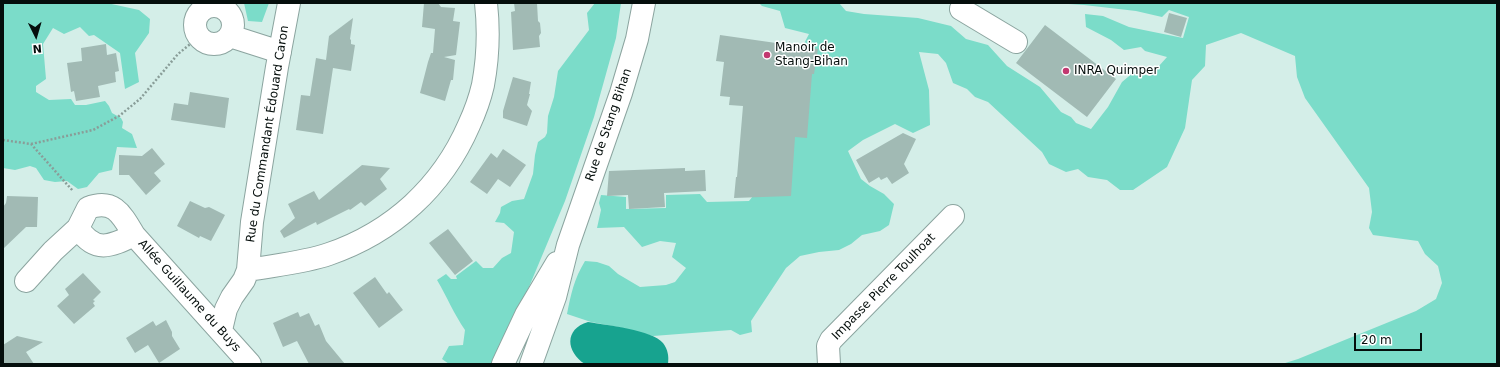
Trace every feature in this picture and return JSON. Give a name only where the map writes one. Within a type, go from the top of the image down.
[{"type":"street","name":"Rue du Commandant Édouard Caron","points":[[221,330],[226,309],[232,297],[244,280],[248,270],[252,222],[289,3]]},
{"type":"street","points":[[248,270],[309,260],[363,240],[405,213],[429,189],[457,151],[479,100],[483,85],[488,44],[488,19],[486,3]]},
{"type":"street","name":"Rue de Stang Bihan","points":[[531,364],[555,297],[568,245],[622,93],[637,39],[644,3]]},
{"type":"street","points":[[212,5],[222,8],[228,12],[233,23],[230,36],[222,42],[212,44],[203,40],[196,32],[196,19],[199,13],[212,5]]},
{"type":"street","points":[[961,9],[1016,42]]},
{"type":"street","points":[[230,36],[280,52]]},
{"type":"street","name":"Allée Guillaume du Buys","points":[[88,208],[100,205],[114,208],[119,211],[134,235],[221,330],[243,362]]},
{"type":"street","points":[[26,280],[53,251],[78,228],[88,208]]},
{"type":"street","name":"Impasse Pierre Toulhoat","points":[[829,364],[828,346],[831,340],[953,216]]},
{"type":"street","name":"Allée Guillaume du Buys","points":[[78,228],[89,241],[101,245],[117,242],[134,235]]},
{"type":"street","name":"Rue de Stang Bihan","points":[[502,364],[526,315],[568,245]]},
{"type":"street","points":[[516,364],[530,332],[526,315]]},
{"type":"path","points":[[3,140],[31,144],[93,130],[119,116],[140,99],[178,54],[199,37]]},
{"type":"path","points":[[31,144],[88,208]]},
{"type":"shaded area","points":[[3,3],[107,3],[139,10],[150,19],[149,33],[135,53],[139,82],[125,89],[120,53],[94,35],[89,36],[80,27],[64,34],[53,28],[43,44],[46,79],[36,86],[36,92],[49,100],[71,99],[75,105],[86,105],[105,101],[112,113],[121,118],[123,122],[122,128],[132,134],[137,148],[117,147],[112,170],[99,173],[87,187],[78,189],[67,181],[55,182],[44,180],[36,168],[30,166],[15,170],[3,168]]},
{"type":"shaded area","points":[[244,3],[269,3],[262,22],[248,21]]},
{"type":"shaded area","points":[[595,3],[621,3],[616,38],[594,117],[565,201],[516,318],[491,364],[449,364],[442,359],[449,346],[463,345],[465,330],[437,280],[446,274],[451,279],[457,279],[456,276],[476,261],[483,268],[493,268],[502,258],[511,253],[514,232],[504,223],[495,222],[500,213],[501,207],[512,201],[524,199],[533,174],[538,142],[545,137],[547,133],[548,116],[554,97],[558,71],[589,30],[587,13]]},
{"type":"shaded area","points":[[759,3],[839,3],[846,11],[864,14],[918,18],[951,26],[966,39],[988,45],[1007,66],[1040,87],[1061,112],[1071,117],[1076,123],[1091,129],[1108,107],[1122,82],[1134,72],[1150,76],[1167,57],[1145,51],[1141,47],[1124,50],[1111,40],[1086,27],[1085,14],[1103,16],[1129,27],[1183,38],[1189,17],[1169,10],[1162,17],[1136,11],[1053,3],[1497,3],[1497,364],[1282,364],[1298,359],[1416,311],[1436,299],[1442,283],[1438,266],[1425,254],[1418,241],[1373,235],[1369,228],[1372,212],[1369,188],[1305,98],[1297,77],[1295,56],[1241,33],[1206,45],[1205,66],[1192,80],[1185,128],[1167,167],[1133,190],[1120,190],[1107,180],[1088,177],[1078,169],[1066,172],[1049,164],[1042,152],[988,102],[975,97],[967,89],[953,83],[946,63],[938,54],[919,52],[929,90],[930,125],[913,133],[895,124],[863,140],[848,151],[861,179],[884,194],[894,204],[889,225],[880,231],[862,235],[851,244],[839,250],[800,256],[786,268],[751,321],[752,332],[740,335],[731,330],[653,336],[591,322],[567,314],[576,280],[585,261],[597,262],[609,266],[618,274],[640,287],[666,285],[675,282],[686,268],[672,257],[676,243],[660,241],[642,247],[624,227],[597,228],[601,210],[599,203],[601,195],[626,197],[626,209],[666,208],[666,195],[700,194],[707,202],[749,201],[761,186],[795,61],[809,34],[785,28],[780,11],[762,6]]},
{"type":"shaded area","points":[[588,322],[639,331],[658,338],[666,348],[668,364],[585,364],[574,353],[570,341],[571,335],[575,330],[580,325]]},
{"type":"building","points":[[424,3],[438,3],[441,7],[455,8],[453,21],[460,22],[456,55],[444,57],[455,60],[453,80],[451,80],[445,101],[420,93],[428,62],[431,53],[433,53],[435,29],[422,27]]},
{"type":"building","points":[[514,3],[537,3],[538,21],[540,23],[541,33],[539,36],[540,47],[513,50],[511,12],[515,11]]},
{"type":"building","name":"INRA Quimper","points":[[1169,13],[1187,18],[1181,37],[1164,32]]},
{"type":"building","points":[[353,18],[350,39],[351,44],[355,45],[351,71],[333,68],[323,134],[296,130],[301,95],[310,96],[316,58],[326,60],[329,36]]},
{"type":"building","name":"INRA Quimper","points":[[1045,25],[1116,79],[1087,117],[1016,63]]},
{"type":"building","points":[[720,35],[818,49],[814,74],[812,74],[807,138],[795,137],[791,196],[734,198],[743,106],[729,105],[730,97],[720,96],[724,62],[716,61]]},
{"type":"building","points":[[106,44],[107,55],[116,53],[119,71],[115,72],[116,82],[98,86],[100,97],[76,101],[74,91],[71,92],[67,63],[82,61],[81,48]]},
{"type":"building","points":[[513,77],[531,82],[527,105],[532,111],[527,126],[503,118],[503,111]]},
{"type":"building","points":[[190,92],[229,98],[225,128],[171,120],[174,103],[188,105]]},
{"type":"building","points":[[903,133],[916,139],[904,164],[909,173],[892,184],[887,177],[881,180],[879,177],[869,183],[856,160]]},
{"type":"building","points":[[152,148],[165,164],[154,173],[161,181],[146,195],[129,175],[119,175],[119,155],[142,156]]},
{"type":"building","points":[[503,149],[526,165],[510,187],[498,179],[487,194],[470,182],[491,153],[497,158]]},
{"type":"building","points":[[362,165],[390,168],[380,179],[387,189],[365,206],[361,202],[350,210],[349,209],[317,225],[316,222],[284,238],[280,231],[295,218],[288,204],[314,191],[319,200]]},
{"type":"building","points":[[685,168],[685,171],[705,170],[706,191],[664,193],[665,207],[629,209],[628,195],[607,196],[609,171]]},
{"type":"building","points":[[7,196],[38,197],[37,227],[26,227],[3,249],[3,207],[6,203]]},
{"type":"building","points":[[190,201],[205,208],[209,207],[225,215],[211,241],[200,236],[199,238],[177,226]]},
{"type":"building","points":[[448,229],[473,261],[455,275],[429,243]]},
{"type":"building","points":[[83,273],[101,292],[93,300],[95,301],[93,303],[95,306],[74,324],[57,306],[69,295],[65,289]]},
{"type":"building","points":[[375,277],[387,294],[389,292],[403,310],[379,328],[353,293]]},
{"type":"building","points":[[298,312],[300,317],[309,313],[315,326],[319,324],[326,341],[345,364],[309,364],[297,341],[283,347],[273,323]]},
{"type":"building","points":[[166,320],[172,332],[172,336],[180,349],[159,363],[148,345],[135,353],[126,338],[153,321],[156,326]]},
{"type":"building","points":[[17,336],[43,342],[26,352],[34,364],[3,364],[3,345]]},
{"type":"place","name":"Manoir de Stang-Bihan","points":[[767,55]]},
{"type":"place","name":"INRA Quimper","points":[[1066,71]]}]
